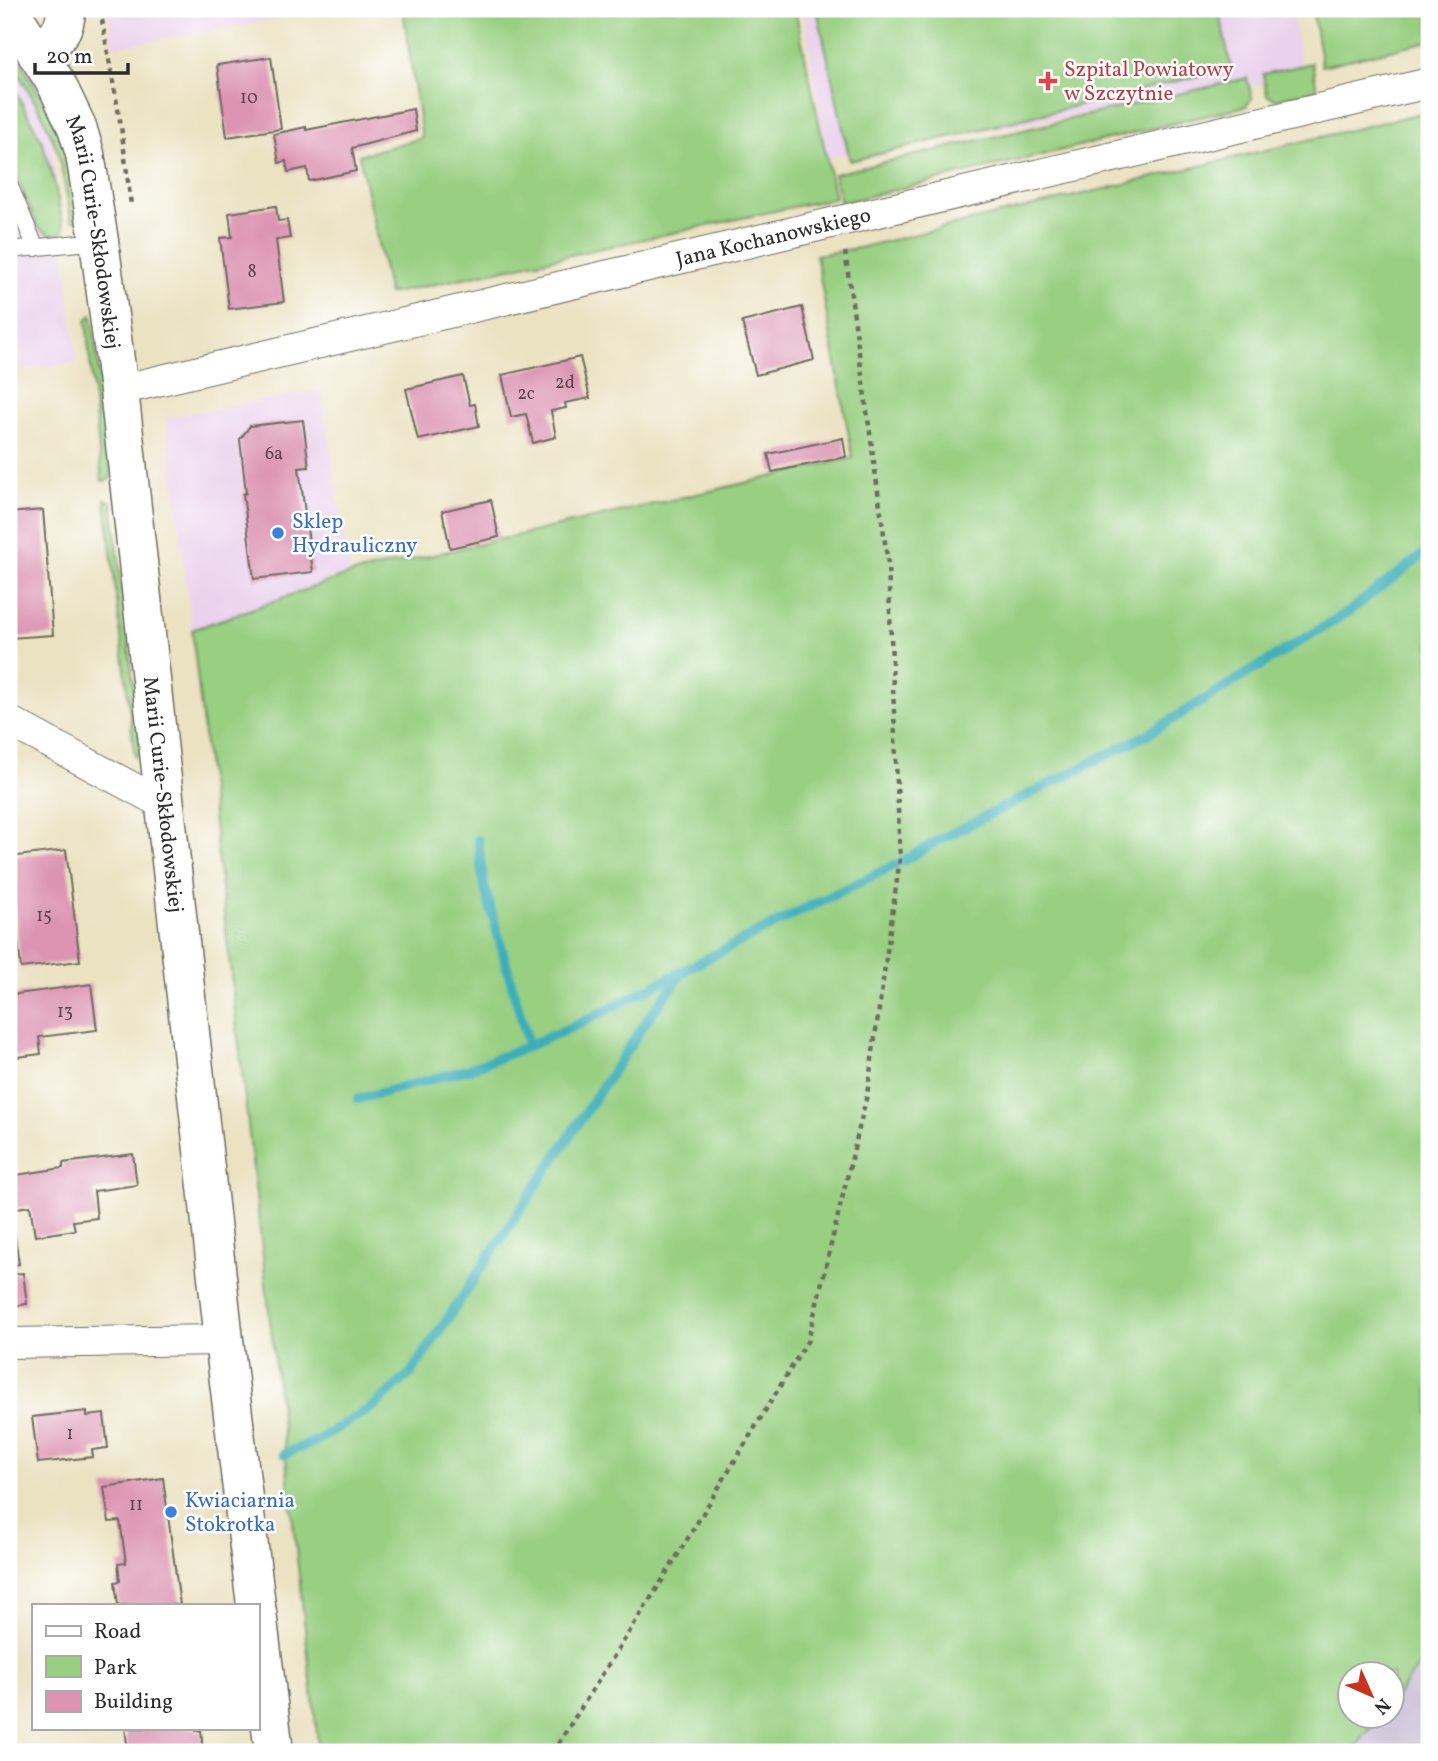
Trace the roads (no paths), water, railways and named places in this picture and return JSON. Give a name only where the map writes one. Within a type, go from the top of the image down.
[{"type":"main road","name":"Marii Curie-Skłodowskiej","points":[[9,9],[69,106],[85,154],[99,242],[119,390],[256,1604]]},
{"type":"main road","points":[[37,54],[61,34],[66,9]]},
{"type":"main road","points":[[259,1628],[274,1752]]},
{"type":"street","name":"Jana Kochanowskiego","points":[[119,390],[1429,83]]},
{"type":"street","points":[[9,720],[165,805]]},
{"type":"street","points":[[9,1343],[224,1340]]},
{"type":"lane","points":[[9,184],[36,248]]},
{"type":"lane","points":[[9,250],[99,242]]},
{"type":"waterway","points":[[903,861],[1148,734],[1348,612],[1429,550]]},
{"type":"waterway","points":[[478,840],[483,881],[529,1046]]},
{"type":"waterway","points":[[358,1099],[469,1069],[529,1046],[581,1023],[895,865]]},
{"type":"waterway","points":[[284,1454],[316,1441],[374,1406],[412,1372],[647,1020],[685,970]]},
{"type":"railway","points":[[1426,1752],[1429,1749]]},
{"type":"place","name":"Szpital Powiatowy w Szczytnie","points":[[1048,81]]},
{"type":"place","name":"Sklep Hydrauliczny","points":[[278,533]]},
{"type":"place","name":"Kwiaciarnia Stokrotka","points":[[171,1512]]}]
